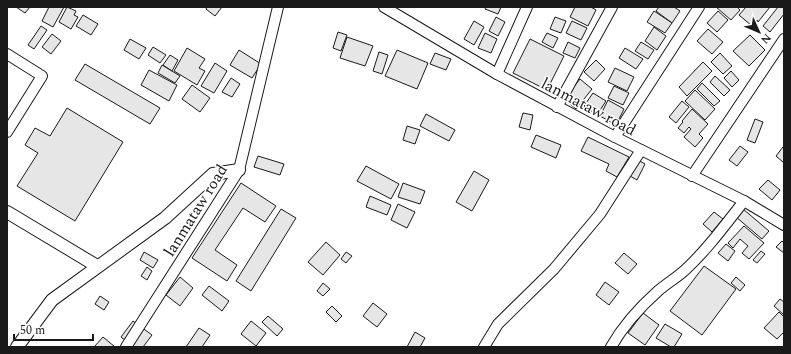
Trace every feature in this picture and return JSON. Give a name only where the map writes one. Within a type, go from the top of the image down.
[{"type":"street","name":"lanmataw road","points":[[126,347],[238,170],[278,7]]},
{"type":"street","name":"lanmataw road","points":[[384,7],[497,74],[557,107],[744,201],[784,225]]},
{"type":"street","points":[[497,74],[527,7]]},
{"type":"street","points":[[557,107],[612,7]]},
{"type":"street","points":[[616,137],[699,7]]},
{"type":"street","points":[[692,176],[784,39]]},
{"type":"street","points":[[7,54],[42,76],[7,132]]},
{"type":"street","points":[[484,347],[498,324],[554,269],[600,214],[641,150]]},
{"type":"street","points":[[17,347],[52,300],[165,218],[213,174],[238,170]]},
{"type":"street","points":[[611,347],[616,338],[640,308],[658,291],[684,271],[707,249],[744,201]]},
{"type":"street","points":[[7,212],[97,266]]},
{"type":"building","points":[[16,7],[30,7],[25,13]]},
{"type":"building","points":[[49,7],[64,7],[53,27],[42,21]]},
{"type":"building","points":[[67,7],[76,11],[74,15],[78,17],[71,29],[59,22]]},
{"type":"building","points":[[207,7],[222,7],[215,16],[206,9]]},
{"type":"building","points":[[486,7],[501,7],[498,14],[485,9]]},
{"type":"building","points":[[575,7],[591,7],[596,10],[588,26],[570,17]]},
{"type":"building","points":[[659,7],[674,7],[680,11],[672,23],[656,11]]},
{"type":"building","points":[[716,7],[737,7],[740,10],[731,20]]},
{"type":"building","points":[[746,7],[770,7],[758,22],[757,20],[752,26],[739,15]]},
{"type":"building","points":[[778,7],[784,7],[784,14],[770,32],[763,26]]},
{"type":"building","points":[[654,11],[672,23],[665,33],[647,22]]},
{"type":"building","points":[[718,11],[728,20],[717,32],[707,23]]},
{"type":"building","points":[[83,15],[98,24],[91,35],[76,26]]},
{"type":"building","points":[[496,17],[505,22],[498,36],[489,31]]},
{"type":"building","points":[[555,17],[566,21],[561,33],[550,29]]},
{"type":"building","points":[[474,21],[484,27],[474,45],[464,39]]},
{"type":"building","points":[[572,21],[587,28],[581,40],[566,33]]},
{"type":"building","points":[[41,26],[47,30],[34,49],[28,45]]},
{"type":"building","points":[[654,27],[666,36],[657,50],[645,41]]},
{"type":"building","points":[[708,29],[723,42],[712,54],[697,41]]},
{"type":"building","points":[[338,32],[347,35],[341,51],[333,48]]},
{"type":"building","points":[[485,33],[497,39],[491,53],[478,48]]},
{"type":"building","points":[[547,33],[558,38],[553,48],[542,42]]},
{"type":"building","points":[[52,34],[61,41],[51,54],[42,47]]},
{"type":"building","points":[[750,35],[765,50],[749,66],[733,51]]},
{"type":"building","points":[[347,37],[373,46],[365,66],[340,58]]},
{"type":"building","points":[[130,39],[146,48],[139,59],[124,50]]},
{"type":"building","points":[[530,39],[564,56],[547,90],[513,73]]},
{"type":"building","points":[[568,42],[580,48],[575,58],[563,53]]},
{"type":"building","points":[[641,42],[654,50],[648,59],[635,51]]},
{"type":"building","points":[[153,47],[166,55],[160,63],[148,55]]},
{"type":"building","points":[[187,48],[205,59],[199,68],[205,71],[197,85],[174,71]]},
{"type":"building","points":[[625,48],[643,59],[636,69],[619,58]]},
{"type":"building","points":[[239,50],[261,64],[252,78],[230,65]]},
{"type":"building","points":[[397,50],[428,63],[417,89],[385,76]]},
{"type":"building","points":[[379,52],[388,55],[382,74],[373,71]]},
{"type":"building","points":[[435,53],[451,59],[446,70],[430,64]]},
{"type":"building","points":[[720,53],[732,66],[723,74],[711,62]]},
{"type":"building","points":[[170,55],[178,60],[172,71],[163,65]]},
{"type":"building","points":[[596,60],[605,69],[594,81],[584,72]]},
{"type":"building","points":[[703,62],[712,71],[687,96],[679,87]]},
{"type":"building","points":[[215,63],[227,71],[214,93],[201,86]]},
{"type":"building","points":[[85,64],[160,108],[150,124],[75,80]]},
{"type":"building","points":[[162,65],[180,76],[175,83],[158,73]]},
{"type":"building","points":[[615,68],[634,77],[627,91],[608,82]]},
{"type":"building","points":[[149,70],[177,85],[169,101],[141,85]]},
{"type":"building","points":[[731,71],[739,80],[732,87],[724,78]]},
{"type":"building","points":[[715,76],[730,90],[724,96],[710,82]]},
{"type":"building","points":[[231,78],[240,84],[232,97],[222,92]]},
{"type":"building","points":[[580,79],[592,89],[576,109],[564,99]]},
{"type":"building","points":[[702,83],[720,101],[714,106],[697,89]]},
{"type":"building","points":[[192,85],[210,98],[200,112],[182,99]]},
{"type":"building","points":[[614,86],[629,93],[623,105],[608,98]]},
{"type":"building","points":[[695,90],[715,109],[705,120],[685,101]]},
{"type":"building","points":[[593,93],[606,101],[597,115],[584,106]]},
{"type":"building","points":[[608,100],[624,109],[616,125],[600,116]]},
{"type":"building","points":[[682,101],[689,107],[676,123],[669,117]]},
{"type":"building","points":[[67,108],[123,142],[75,221],[17,186],[38,153],[25,145],[35,128],[50,136]]},
{"type":"building","points":[[692,109],[708,124],[699,134],[703,138],[695,147],[684,137],[691,129],[689,127],[684,133],[678,128]]},
{"type":"building","points":[[523,113],[533,115],[530,130],[519,127]]},
{"type":"building","points":[[426,114],[455,130],[449,141],[420,126]]},
{"type":"building","points":[[755,119],[763,122],[755,143],[747,140]]},
{"type":"building","points":[[407,126],[420,130],[415,144],[403,140]]},
{"type":"building","points":[[536,135],[561,145],[556,158],[531,147]]},
{"type":"building","points":[[588,137],[629,157],[617,177],[606,171],[609,164],[581,151]]},
{"type":"building","points":[[740,146],[748,152],[737,166],[729,160]]},
{"type":"building","points":[[783,147],[784,148],[784,163],[776,156]]},
{"type":"building","points":[[258,156],[284,164],[280,175],[254,167]]},
{"type":"building","points":[[638,160],[645,164],[637,180],[630,176]]},
{"type":"building","points":[[366,166],[399,184],[391,199],[357,181]]},
{"type":"building","points":[[474,171],[489,180],[472,211],[456,202]]},
{"type":"building","points":[[768,180],[780,190],[772,200],[759,189]]},
{"type":"building","points":[[241,183],[276,206],[265,222],[243,208],[215,250],[237,265],[227,281],[192,258]]},
{"type":"building","points":[[403,183],[425,191],[420,204],[398,197]]},
{"type":"building","points":[[370,196],[391,205],[387,215],[366,207]]},
{"type":"building","points":[[398,204],[415,212],[407,228],[391,220]]},
{"type":"building","points":[[281,209],[296,218],[251,291],[236,281]]},
{"type":"building","points":[[743,209],[769,231],[762,239],[736,217]]},
{"type":"building","points":[[714,212],[723,219],[712,232],[703,224]]},
{"type":"building","points":[[744,226],[764,243],[749,259],[742,253],[748,246],[740,239],[733,248],[728,243]]},
{"type":"building","points":[[782,241],[784,243],[784,253],[776,247]]},
{"type":"building","points":[[326,242],[340,255],[323,275],[308,262]]},
{"type":"building","points":[[726,244],[735,251],[728,261],[718,253]]},
{"type":"building","points":[[761,251],[765,254],[757,263],[753,260]]},
{"type":"building","points":[[144,252],[158,260],[153,268],[140,260]]},
{"type":"building","points":[[346,252],[352,256],[346,263],[341,259]]},
{"type":"building","points":[[624,253],[637,264],[628,274],[615,263]]},
{"type":"building","points":[[704,266],[736,289],[702,335],[670,311]]},
{"type":"building","points":[[147,267],[152,271],[147,280],[141,276]]},
{"type":"building","points":[[180,277],[193,288],[180,306],[166,295]]},
{"type":"building","points":[[736,277],[745,285],[740,291],[731,283]]},
{"type":"building","points":[[605,282],[619,292],[609,305],[596,295]]},
{"type":"building","points":[[323,283],[330,289],[323,296],[317,291]]},
{"type":"building","points":[[209,286],[229,301],[222,311],[202,295]]},
{"type":"building","points":[[100,296],[109,302],[104,310],[95,304]]},
{"type":"building","points":[[780,299],[784,302],[784,315],[774,306]]},
{"type":"building","points":[[373,303],[387,314],[377,327],[363,316]]},
{"type":"building","points":[[332,306],[342,316],[336,322],[326,312]]},
{"type":"building","points":[[779,312],[784,317],[784,332],[777,339],[764,328]]},
{"type":"building","points":[[643,313],[659,325],[645,345],[628,333]]},
{"type":"building","points":[[268,316],[283,329],[277,336],[262,322]]},
{"type":"building","points":[[133,321],[152,335],[143,347],[134,347],[121,337]]},
{"type":"building","points":[[251,321],[266,333],[256,346],[241,334]]},
{"type":"building","points":[[665,324],[682,334],[674,347],[671,347],[656,338]]},
{"type":"building","points":[[199,328],[210,335],[202,347],[186,347]]},
{"type":"building","points":[[415,332],[425,338],[420,347],[407,347]]},
{"type":"building","points":[[103,337],[115,347],[94,347]]}]
